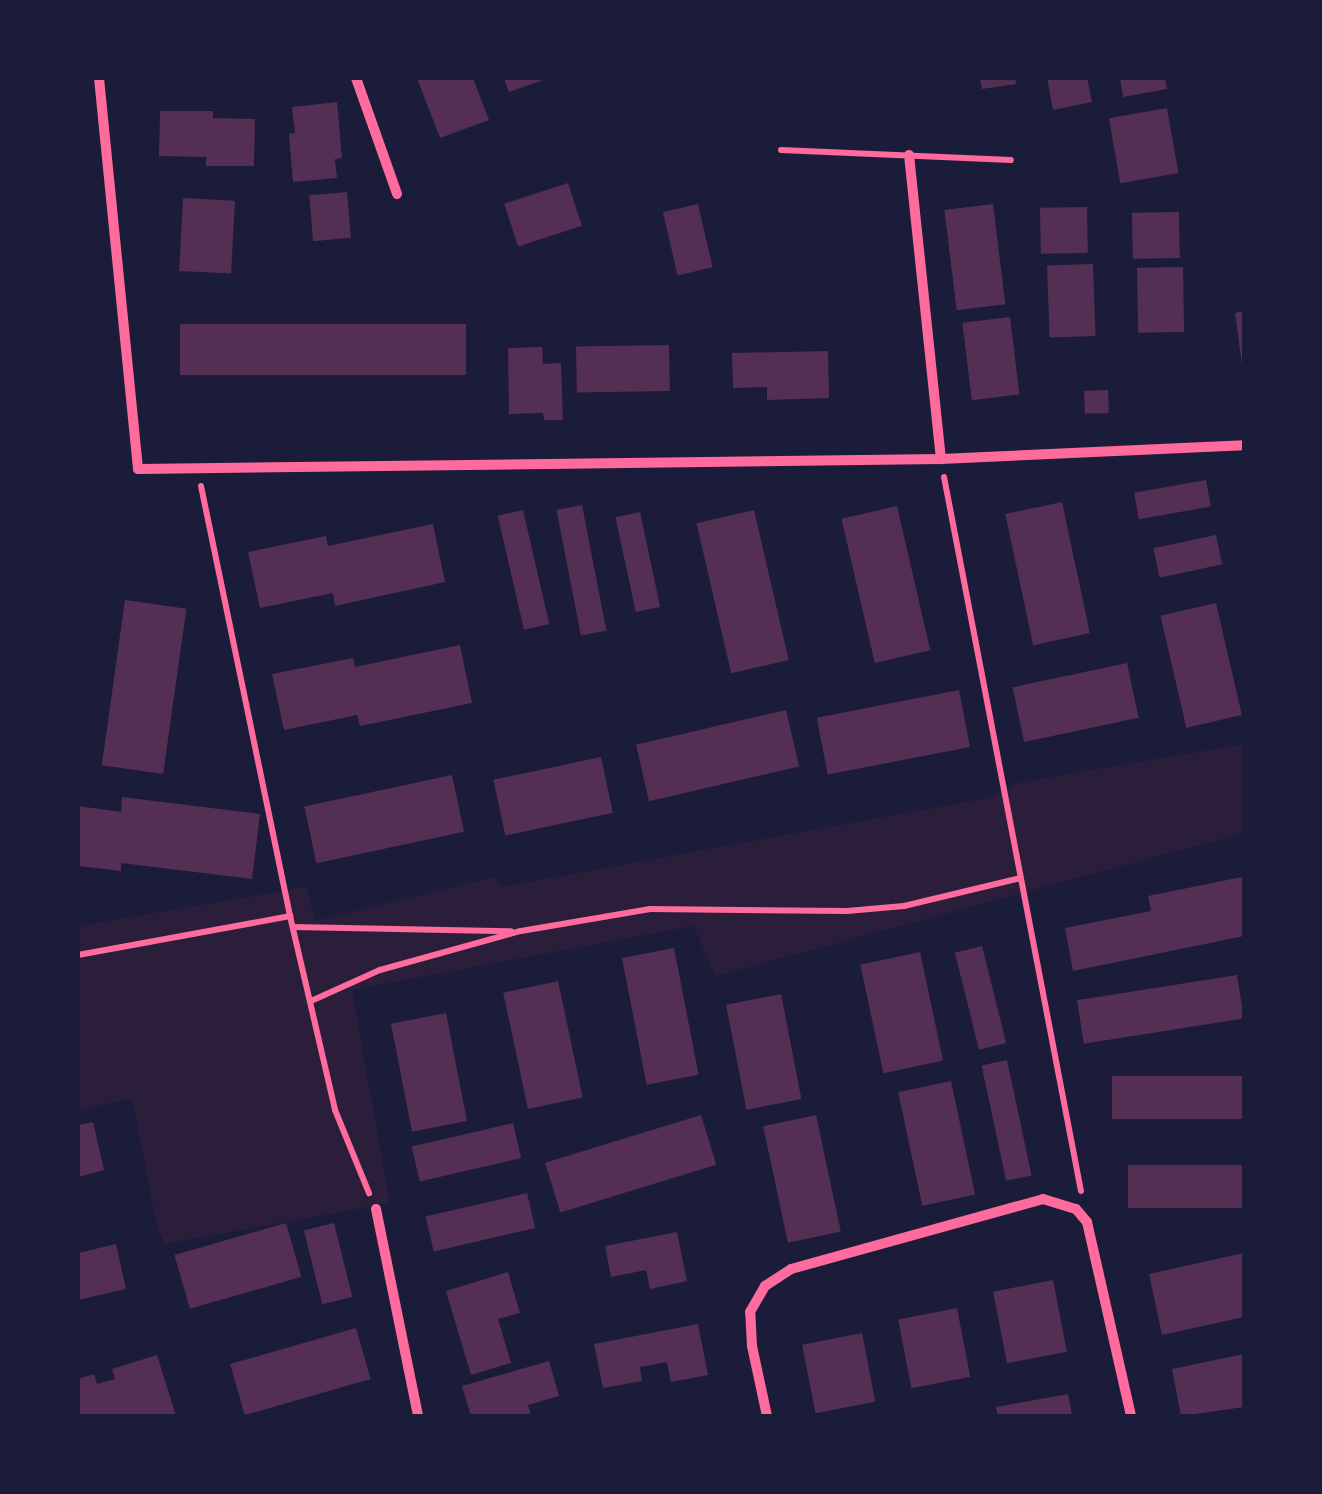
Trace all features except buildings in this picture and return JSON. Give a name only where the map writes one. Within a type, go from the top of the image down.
[{"type":"street","points":[[99,78],[138,469],[940,459],[1244,445]]},
{"type":"street","points":[[356,78],[398,194]]},
{"type":"street","points":[[909,155],[940,459]]},
{"type":"street","points":[[766,1416],[752,1346],[750,1312],[765,1286],[790,1268],[1043,1199],[1076,1208],[1087,1222],[1131,1416]]},
{"type":"street","points":[[376,1208],[418,1416]]},
{"type":"lane","points":[[781,150],[1011,160]]},
{"type":"path","points":[[940,459],[1087,1222]]},
{"type":"path","points":[[198,470],[292,927],[336,1110],[376,1208]]},
{"type":"path","points":[[311,1002],[380,970],[520,931],[650,909],[847,911],[904,906],[1021,878]]},
{"type":"path","points":[[78,956],[290,916]]},
{"type":"path","points":[[292,927],[520,931]]},
{"type":"shaded area","points":[[1244,744],[1244,833],[716,976],[693,926],[352,990],[390,1203],[165,1244],[157,1228],[132,1098],[78,1110],[78,926],[306,887],[315,921],[497,876],[501,887],[987,798],[1021,782]]}]
